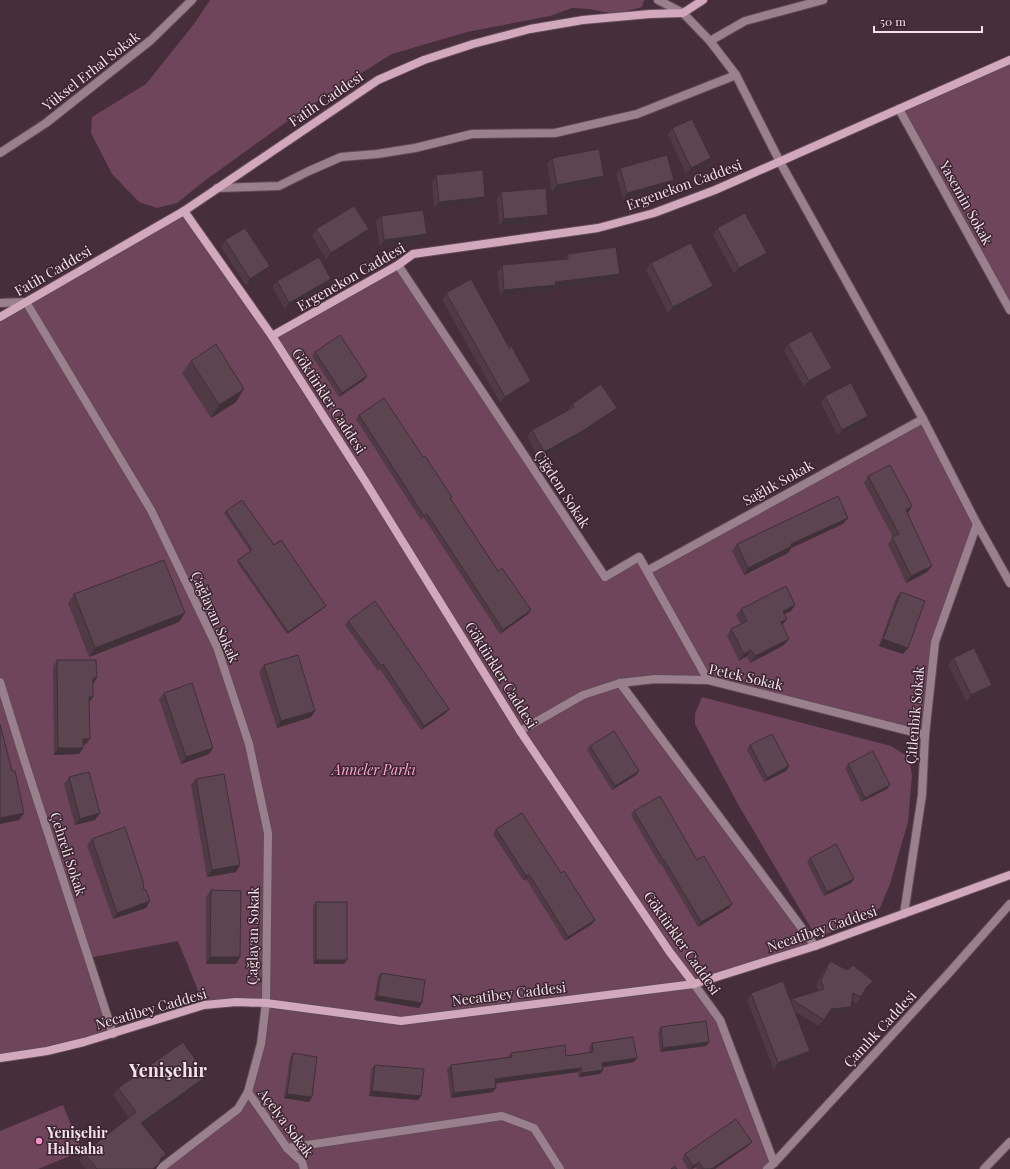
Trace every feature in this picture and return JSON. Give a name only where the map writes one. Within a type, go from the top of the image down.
[{"type":"street","name":"Yüksel Erhal Sokak","points":[[0,153],[46,123],[151,40],[192,0]]},
{"type":"street","points":[[658,0],[683,13],[710,41],[736,75],[780,162],[923,419],[977,524],[1010,583]]},
{"type":"street","points":[[683,13],[703,0]]},
{"type":"street","points":[[710,41],[745,21],[824,0]]},
{"type":"street","name":"Fatih Caddesi","points":[[0,317],[184,211],[378,80],[424,60],[473,44],[530,29],[583,20],[650,14],[683,13]]},
{"type":"street","name":"Ergenekon Caddesi","points":[[272,336],[413,254],[598,228],[654,213],[715,190],[1010,60]]},
{"type":"street","points":[[217,188],[279,186],[309,170],[341,158],[415,148],[472,134],[555,133],[638,114],[736,75]]},
{"type":"street","name":"Yasemin Sokak","points":[[899,109],[1010,310]]},
{"type":"street","name":"Göktürkler Caddesi","points":[[184,211],[272,336],[365,481],[520,731],[670,951],[720,1020],[774,1163]]},
{"type":"street","name":"Çiğdem Sokak","points":[[398,264],[605,577],[639,557],[708,680]]},
{"type":"street","points":[[0,303],[26,302]]},
{"type":"street","name":"Çağlayan Sokak","points":[[26,302],[151,510],[217,647],[250,744],[268,834],[266,1003],[261,1044],[248,1092],[238,1109],[160,1169]]},
{"type":"street","name":"Sağlık Sokak","points":[[647,571],[923,419]]},
{"type":"street","name":"Çitlenbik Sokak","points":[[904,914],[922,795],[925,735],[934,642],[977,524]]},
{"type":"street","name":"Petek Sokak","points":[[520,731],[583,695],[620,683],[655,679],[708,680],[925,735]]},
{"type":"street","name":"Çehreli Sokak","points":[[0,682],[113,1034]]},
{"type":"street","points":[[620,683],[815,946]]},
{"type":"street","name":"Necatibey Caddesi","points":[[0,1058],[47,1051],[113,1034],[204,1005],[236,1002],[266,1003],[401,1021],[694,984],[815,946],[1010,875]]},
{"type":"street","name":"Çamlık Caddesi","points":[[767,1169],[948,974],[1010,904]]},
{"type":"street","name":"Açelya Sokak","points":[[248,1092],[287,1148],[302,1162],[304,1169]]},
{"type":"street","points":[[287,1148],[502,1116],[534,1128],[560,1169]]},
{"type":"street","points":[[984,1169],[1010,1142]]},
{"type":"green space","points":[[210,0],[644,0],[642,7],[615,14],[589,9],[572,8],[550,16],[467,32],[392,54],[285,123],[203,182],[177,203],[157,208],[139,202],[112,174],[91,133],[92,117],[146,84],[194,24]]},
{"type":"green space","points":[[1010,61],[1010,310],[899,109]]},
{"type":"green space","name":"Anneler Parkı","points":[[184,211],[272,336],[398,265],[605,577],[639,557],[647,570],[923,419],[977,524],[935,642],[925,735],[708,680],[621,683],[815,946],[694,984],[720,1020],[774,1163],[767,1169],[160,1169],[238,1109],[248,1092],[266,1003],[204,1005],[178,941],[88,958],[113,1034],[0,1058],[0,317]]},
{"type":"green space","points":[[702,697],[891,746],[905,755],[910,764],[912,775],[908,822],[890,884],[880,908],[872,914],[817,938],[739,806],[695,724],[695,714]]},
{"type":"green space","name":"Yenişehir Halısaha","points":[[63,1105],[82,1151],[38,1169],[0,1169],[0,1131]]},
{"type":"building","points":[[692,119],[711,158],[691,168],[672,128]]},
{"type":"building","points":[[599,149],[604,176],[557,185],[552,158]]},
{"type":"building","points":[[667,155],[674,180],[627,193],[620,168]]},
{"type":"building","points":[[483,170],[485,197],[439,202],[436,175]]},
{"type":"building","points":[[546,188],[548,215],[504,219],[501,192]]},
{"type":"building","points":[[354,206],[369,229],[331,253],[316,229]]},
{"type":"building","points":[[423,210],[427,234],[384,240],[381,216]]},
{"type":"building","points":[[745,213],[767,253],[739,268],[717,228]]},
{"type":"building","points":[[245,228],[270,266],[250,279],[225,240]]},
{"type":"building","points":[[691,243],[713,286],[673,307],[651,263]]},
{"type":"building","points":[[616,247],[620,274],[555,282],[556,285],[504,290],[502,265],[568,259],[568,254]]},
{"type":"building","points":[[319,257],[331,279],[289,303],[277,281]]},
{"type":"building","points":[[471,279],[510,349],[509,342],[531,381],[505,397],[446,293]]},
{"type":"building","points":[[811,331],[832,368],[809,381],[788,344]]},
{"type":"building","points":[[340,335],[367,376],[342,393],[315,352]]},
{"type":"building","points":[[216,344],[244,389],[219,405],[191,361]]},
{"type":"building","points":[[851,383],[868,416],[842,430],[825,396]]},
{"type":"building","points":[[601,384],[617,408],[581,432],[544,452],[532,430],[574,407],[572,404]]},
{"type":"building","points":[[384,398],[423,457],[425,456],[452,497],[450,498],[498,571],[502,568],[531,610],[503,630],[427,514],[424,516],[359,415]]},
{"type":"building","points":[[890,465],[912,506],[906,510],[932,566],[911,576],[892,537],[899,534],[868,476]]},
{"type":"building","points":[[838,496],[848,518],[791,544],[792,546],[748,568],[737,544]]},
{"type":"building","points":[[242,500],[274,545],[281,540],[326,606],[288,632],[238,560],[252,550],[226,511]]},
{"type":"building","points":[[164,560],[185,613],[95,648],[74,594]]},
{"type":"building","points":[[786,586],[795,605],[783,611],[787,619],[781,622],[789,639],[755,656],[751,650],[744,654],[731,629],[747,621],[741,609]]},
{"type":"building","points":[[901,592],[925,601],[908,648],[883,639]]},
{"type":"building","points":[[375,601],[449,709],[424,726],[383,664],[381,666],[348,621]]},
{"type":"building","points":[[974,648],[992,685],[971,695],[953,658]]},
{"type":"building","points":[[298,655],[315,711],[281,721],[264,665]]},
{"type":"building","points":[[57,660],[96,660],[97,678],[93,678],[93,697],[89,697],[90,739],[83,739],[83,748],[58,748]]},
{"type":"building","points":[[192,683],[213,748],[186,757],[164,693]]},
{"type":"building","points":[[0,724],[12,771],[15,771],[24,813],[0,818]]},
{"type":"building","points":[[614,731],[639,771],[615,786],[590,746]]},
{"type":"building","points":[[772,734],[789,766],[767,778],[750,745]]},
{"type":"building","points":[[873,751],[890,785],[865,798],[848,764]]},
{"type":"building","points":[[89,772],[100,813],[80,819],[69,777]]},
{"type":"building","points":[[224,774],[240,865],[212,870],[196,779]]},
{"type":"building","points":[[660,796],[697,860],[704,856],[732,904],[701,922],[634,811]]},
{"type":"building","points":[[522,813],[561,873],[564,871],[595,920],[568,937],[529,874],[526,876],[496,829]]},
{"type":"building","points":[[125,827],[143,881],[144,890],[146,890],[150,901],[117,913],[92,839]]},
{"type":"building","points":[[836,844],[854,879],[827,892],[810,858]]},
{"type":"building","points":[[211,890],[241,891],[240,957],[210,957]]},
{"type":"building","points":[[316,902],[347,902],[347,960],[316,960]]},
{"type":"building","points":[[830,961],[847,970],[853,965],[873,981],[866,988],[861,997],[853,993],[851,1007],[831,1009],[824,1020],[791,999],[824,989],[821,980]]},
{"type":"building","points":[[381,973],[425,980],[422,1003],[377,996]]},
{"type":"building","points":[[783,981],[810,1051],[778,1063],[751,993]]},
{"type":"building","points":[[706,1021],[709,1042],[663,1048],[661,1027]]},
{"type":"building","points":[[633,1037],[637,1058],[602,1063],[603,1070],[582,1073],[581,1068],[495,1079],[496,1088],[454,1093],[451,1065],[512,1057],[511,1053],[565,1045],[566,1056],[593,1052],[592,1043]]},
{"type":"building","points":[[183,1042],[207,1076],[141,1123],[166,1154],[160,1159],[160,1163],[153,1169],[97,1169],[84,1153],[136,1112],[118,1088]]},
{"type":"building","points":[[293,1053],[317,1057],[312,1097],[287,1094]]},
{"type":"building","points":[[375,1065],[424,1069],[421,1096],[372,1091]]},
{"type":"building","points":[[736,1119],[752,1142],[711,1169],[703,1169],[699,1162],[693,1166],[685,1154]]},
{"type":"place","name":"Yenişehir Halısaha","points":[[39,1141]]},
{"type":"district","name":"Yenişehir","points":[[168,1071]]}]
